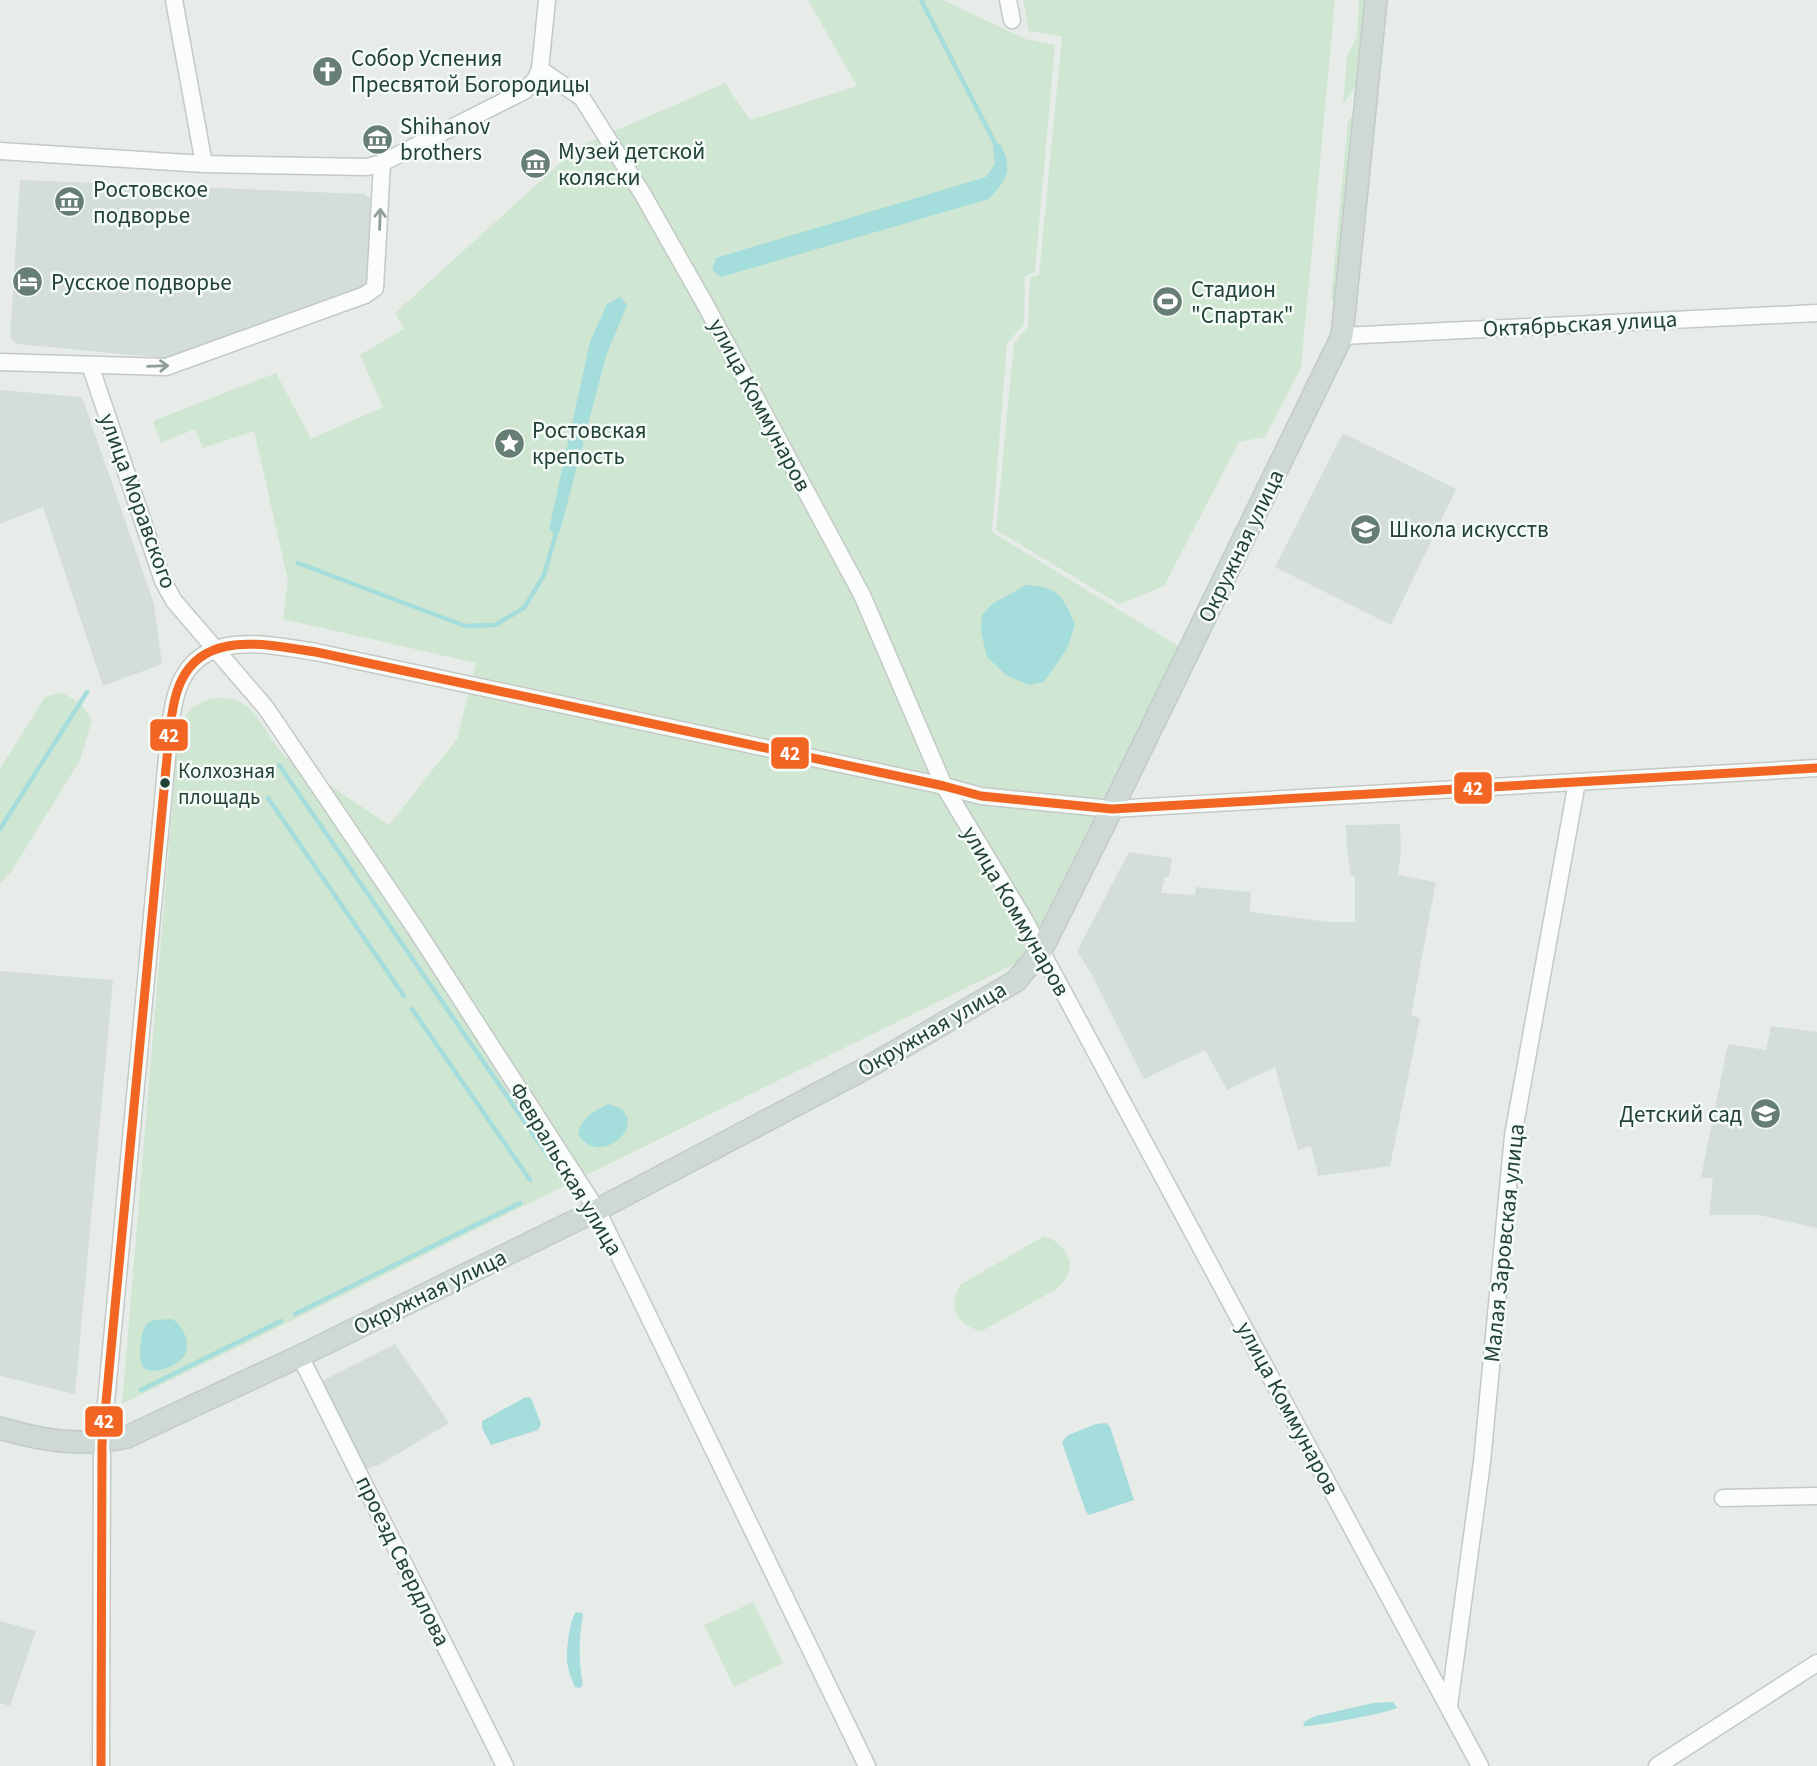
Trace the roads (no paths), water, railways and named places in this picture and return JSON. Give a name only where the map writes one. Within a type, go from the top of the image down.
[{"type":"main road","name":"Окружная улица","points":[[0,1428],[76,1444],[102,1443],[127,1437],[300,1356],[597,1210],[872,1065],[1016,981],[1041,951],[1342,336],[1376,0]]},
{"type":"street","points":[[174,0],[204,164]]},
{"type":"street","points":[[0,151],[204,164],[367,167],[382,163],[515,96],[535,80],[540,69],[547,0]]},
{"type":"street","points":[[1007,0],[1012,20]]},
{"type":"street","name":"улица Коммунаров","points":[[540,69],[582,98],[642,193],[705,304],[862,595],[944,786],[1041,951],[1480,1766]]},
{"type":"street","points":[[0,362],[166,367],[365,295],[375,288],[382,261],[382,163]]},
{"type":"street","name":"Октябрьская улица","points":[[1342,336],[1817,313]]},
{"type":"street","name":"улица Моравского","points":[[90,365],[163,581],[174,601],[215,650]]},
{"type":"street","points":[[101,1766],[102,1443],[170,726],[175,696],[185,674],[199,658],[233,645],[265,645],[316,652],[981,796],[1112,809],[1817,768]]},
{"type":"street","name":"Февральская улица","points":[[215,650],[265,708],[415,928],[597,1210],[867,1766]]},
{"type":"street","name":"Малая Заровская улица","points":[[1448,1706],[1482,1462],[1513,1136],[1577,782]]},
{"type":"street","name":"проезд Свердлова","points":[[300,1356],[505,1766]]},
{"type":"street","points":[[1723,1498],[1817,1496]]},
{"type":"street","points":[[1657,1766],[1817,1663]]},
{"type":"water","points":[[1000,144],[1007,160],[1006,174],[989,199],[721,277],[712,270],[716,258],[986,177],[995,164],[993,145]]},
{"type":"water","points":[[620,297],[627,305],[606,356],[560,531],[555,535],[549,529],[590,342],[607,304]]},
{"type":"water","points":[[1026,585],[1046,588],[1058,594],[1075,624],[1068,647],[1044,682],[1029,685],[1006,675],[987,657],[981,632],[982,615],[992,604]]},
{"type":"water","points":[[608,1104],[622,1109],[628,1118],[626,1130],[609,1145],[589,1145],[578,1134],[580,1128],[589,1115]]},
{"type":"water","points":[[171,1319],[185,1335],[187,1346],[184,1356],[166,1368],[154,1371],[144,1368],[140,1352],[143,1330],[154,1320]]},
{"type":"water","points":[[526,1397],[531,1398],[541,1424],[538,1430],[491,1445],[482,1428],[482,1421]]},
{"type":"water","points":[[1106,1423],[1110,1427],[1134,1500],[1089,1515],[1062,1442],[1068,1435]]},
{"type":"water","points":[[576,1612],[583,1615],[580,1666],[583,1684],[580,1688],[575,1687],[567,1661],[569,1634]]},
{"type":"water","points":[[1393,1702],[1397,1708],[1391,1710],[1303,1726],[1305,1721],[1316,1716],[1373,1703]]},
{"type":"waterway","points":[[921,0],[998,149]]},
{"type":"waterway","points":[[298,563],[465,626],[495,625],[524,608],[544,575],[557,530]]},
{"type":"waterway","points":[[0,829],[87,692]]},
{"type":"waterway","points":[[279,765],[562,1176]]},
{"type":"waterway","points":[[268,798],[404,996]]},
{"type":"waterway","points":[[412,1009],[530,1180]]},
{"type":"waterway","points":[[295,1314],[520,1203]]},
{"type":"waterway","points":[[141,1390],[281,1321]]},
{"type":"place","name":"Собор Успения Пресвятой Богородицы","points":[[328,71]]},
{"type":"place","name":"Shihanov brothers","points":[[377,139]]},
{"type":"place","name":"Музей детской коляски","points":[[535,164]]},
{"type":"place","name":"Ростовское подворье","points":[[70,202]]},
{"type":"place","name":"Русское подворье","points":[[28,282]]},
{"type":"place","name":"Стадион \"Спартак\"","points":[[1168,302]]},
{"type":"place","name":"Ростовская крепость","points":[[509,443]]},
{"type":"place","name":"Школа искусств","points":[[1366,529]]},
{"type":"place","name":"Колхозная площадь","points":[[165,783]]},
{"type":"place","name":"Детский сад","points":[[1765,1114]]}]
